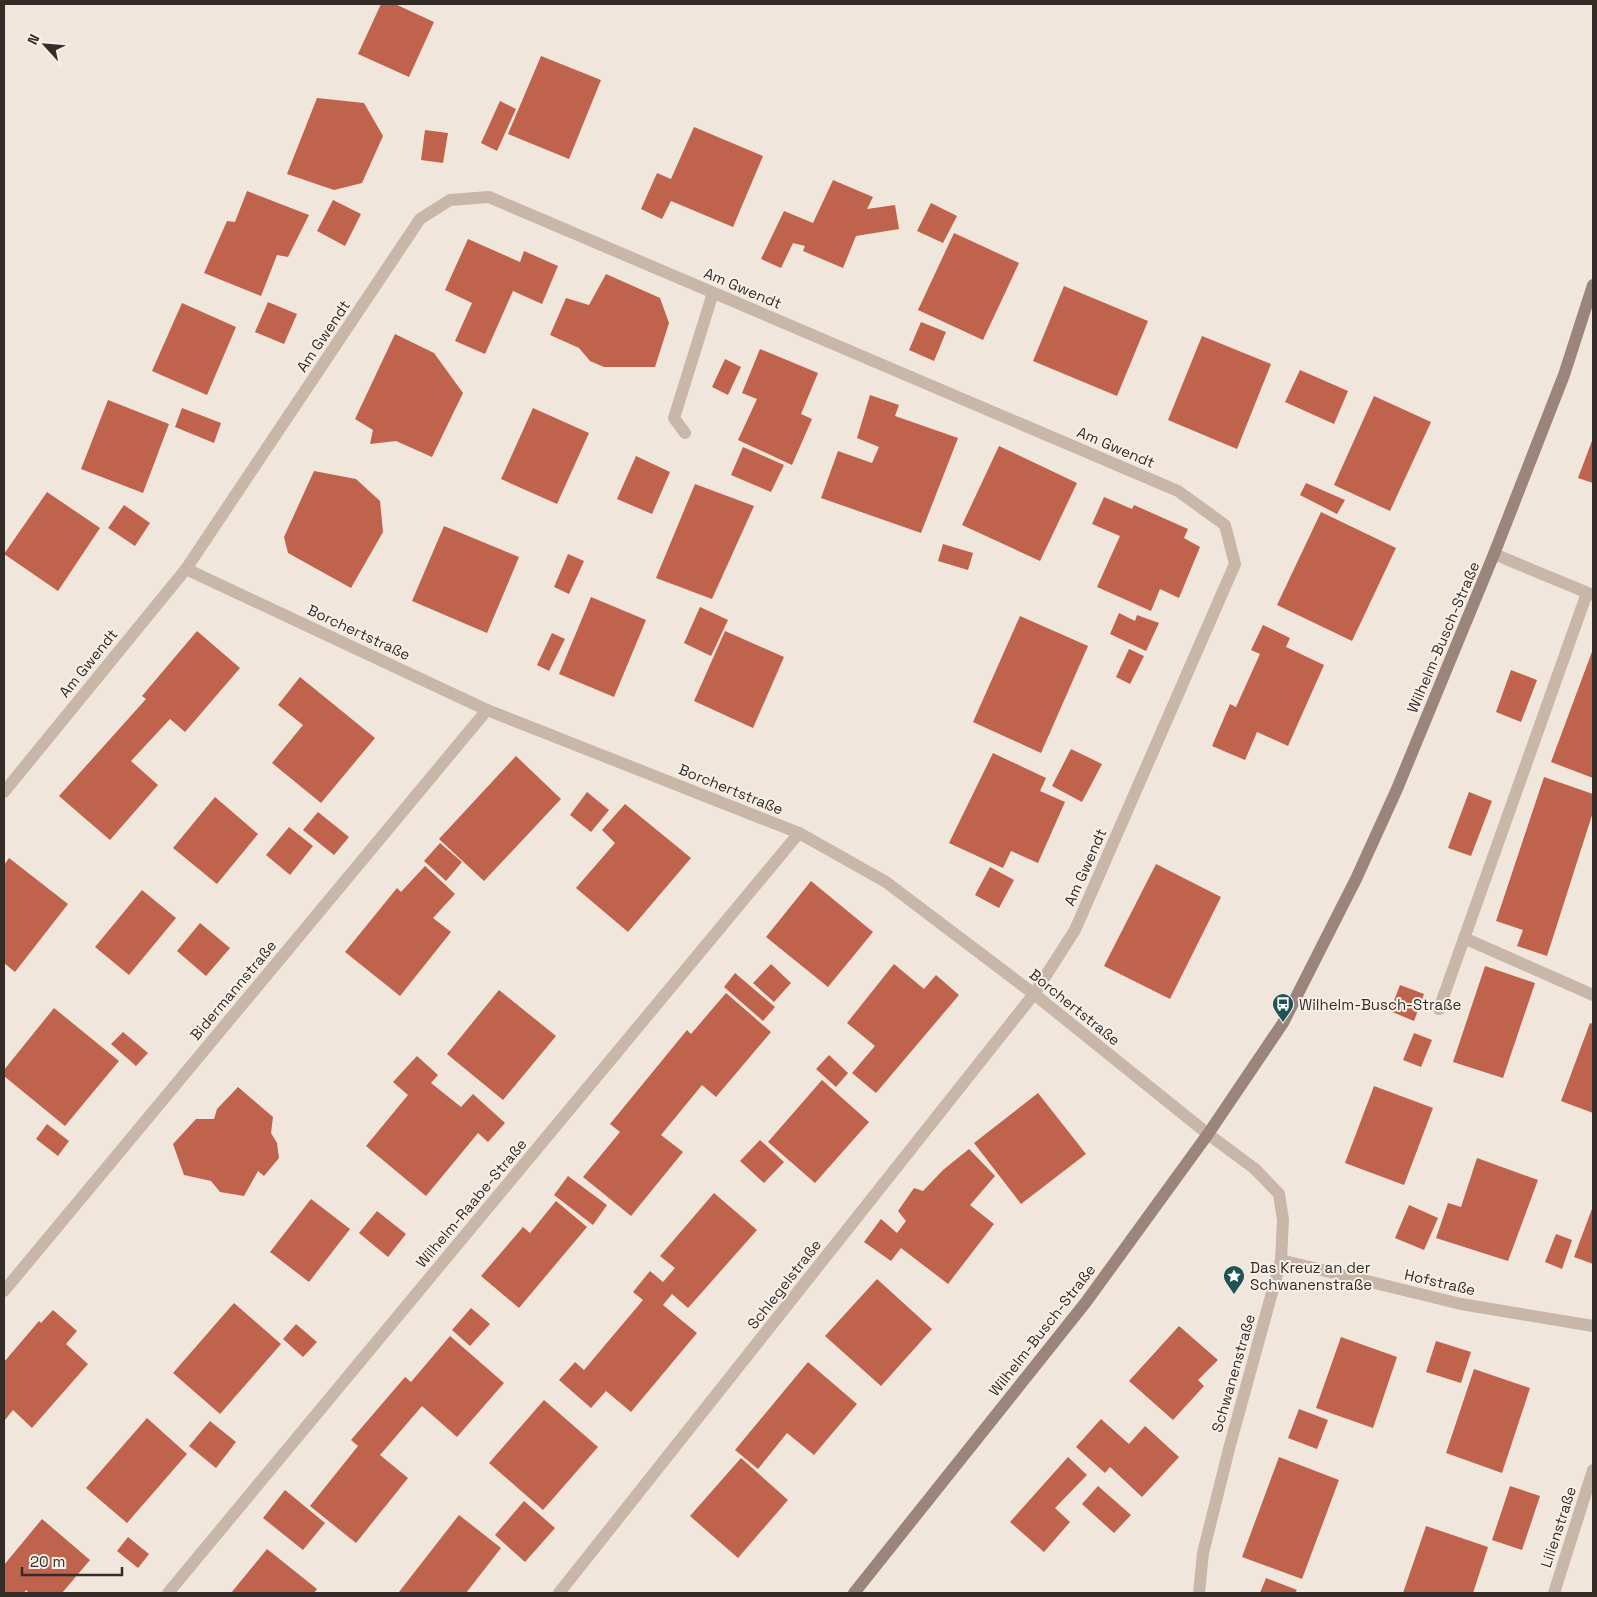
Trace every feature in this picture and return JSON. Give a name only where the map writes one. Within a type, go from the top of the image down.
[{"type":"street","name":"Am Gwendt","points":[[4,792],[186,570],[420,219],[450,200],[489,197],[1178,491],[1225,525],[1235,564],[1075,930],[1034,994]]},
{"type":"street","name":"Wilhelm-Busch-Straße","points":[[854,1593],[1086,1302],[1208,1134],[1283,1023],[1356,879],[1397,789],[1494,554],[1564,375],[1593,285]]},
{"type":"street","points":[[684,433],[674,418],[714,293]]},
{"type":"street","points":[[1439,1009],[1590,594],[1494,554]]},
{"type":"street","name":"Borchertstraße","points":[[186,570],[487,710],[799,833],[886,882],[1034,994],[1208,1134]]},
{"type":"street","name":"Bidermannstraße","points":[[4,1291],[487,710]]},
{"type":"street","name":"Wilhelm-Raabe-Straße","points":[[168,1593],[799,833]]},
{"type":"street","points":[[1464,938],[1593,995]]},
{"type":"street","name":"Schlegelstraße","points":[[559,1593],[1034,994]]},
{"type":"street","name":"Schwanenstraße","points":[[1199,1593],[1204,1553],[1230,1445],[1281,1260],[1283,1220],[1279,1194],[1255,1169],[1208,1134]]},
{"type":"street","name":"Hofstraße","points":[[1281,1260],[1461,1304],[1593,1326]]},
{"type":"street","name":"Lilienstraße","points":[[1554,1593],[1593,1470]]},
{"type":"building","points":[[381,4],[395,4],[434,22],[409,77],[358,54]]},
{"type":"building","points":[[541,56],[601,80],[569,159],[508,134]]},
{"type":"building","points":[[317,98],[364,103],[383,136],[362,183],[334,190],[287,174]]},
{"type":"building","points":[[500,101],[516,109],[497,151],[481,143]]},
{"type":"building","points":[[694,127],[763,156],[733,227],[671,201],[662,219],[641,209],[657,173],[671,179]]},
{"type":"building","points":[[425,130],[448,133],[443,163],[421,160]]},
{"type":"building","points":[[833,180],[873,197],[867,209],[895,205],[899,229],[856,236],[843,268],[803,251],[805,246],[793,243],[781,268],[761,259],[784,211],[813,223]]},
{"type":"building","points":[[247,191],[309,215],[288,257],[277,255],[261,296],[204,273],[227,221],[235,222]]},
{"type":"building","points":[[333,200],[361,214],[345,246],[317,231]]},
{"type":"building","points":[[931,203],[957,216],[943,243],[917,231]]},
{"type":"building","points":[[954,233],[1019,263],[983,340],[918,310]]},
{"type":"building","points":[[468,239],[520,262],[524,251],[558,266],[542,304],[513,291],[485,354],[455,341],[472,303],[445,290]]},
{"type":"building","points":[[606,274],[660,298],[669,323],[655,367],[604,367],[590,361],[579,348],[550,335],[566,298],[589,305]]},
{"type":"building","points":[[1064,286],[1148,321],[1117,396],[1033,361]]},
{"type":"building","points":[[268,302],[297,314],[284,344],[255,332]]},
{"type":"building","points":[[182,303],[236,327],[207,395],[152,371]]},
{"type":"building","points":[[921,322],[946,332],[934,361],[909,350]]},
{"type":"building","points":[[395,334],[434,353],[463,393],[432,457],[396,441],[370,444],[373,430],[355,419]]},
{"type":"building","points":[[1202,336],[1271,364],[1237,449],[1168,420]]},
{"type":"building","points":[[760,349],[818,373],[801,414],[812,419],[792,465],[738,440],[757,399],[742,393]]},
{"type":"building","points":[[725,359],[741,367],[728,395],[712,387]]},
{"type":"building","points":[[1300,370],[1348,391],[1334,424],[1285,402]]},
{"type":"building","points":[[870,395],[899,405],[895,416],[958,438],[921,533],[821,498],[838,451],[872,463],[879,447],[857,438]]},
{"type":"building","points":[[1374,396],[1431,422],[1390,511],[1334,485]]},
{"type":"building","points":[[108,400],[169,424],[143,493],[81,469]]},
{"type":"building","points":[[182,408],[221,423],[214,443],[175,427]]},
{"type":"building","points":[[533,408],[589,433],[557,504],[501,479]]},
{"type":"building","points":[[1593,438],[1593,483],[1578,478]]},
{"type":"building","points":[[999,446],[1077,483],[1040,561],[962,525]]},
{"type":"building","points":[[743,447],[784,465],[771,492],[731,475]]},
{"type":"building","points":[[636,456],[670,472],[652,514],[617,499]]},
{"type":"building","points":[[314,471],[356,479],[380,501],[383,532],[351,588],[288,553],[284,537]]},
{"type":"building","points":[[1306,483],[1345,500],[1337,514],[1300,495]]},
{"type":"building","points":[[695,484],[754,506],[712,599],[656,578]]},
{"type":"building","points":[[47,492],[100,528],[58,591],[4,554]]},
{"type":"building","points":[[1104,497],[1132,509],[1134,505],[1188,529],[1184,538],[1200,547],[1179,598],[1160,589],[1151,611],[1097,587],[1120,536],[1092,524]]},
{"type":"building","points":[[124,505],[150,523],[135,546],[108,528]]},
{"type":"building","points":[[1321,512],[1396,548],[1352,641],[1277,605]]},
{"type":"building","points":[[444,526],[519,557],[487,633],[412,601]]},
{"type":"building","points":[[943,544],[973,553],[968,570],[938,561]]},
{"type":"building","points":[[568,554],[584,561],[569,594],[554,587]]},
{"type":"building","points":[[591,597],[646,620],[614,697],[559,674]]},
{"type":"building","points":[[700,607],[728,620],[711,656],[684,643]]},
{"type":"building","points":[[1119,613],[1135,621],[1137,615],[1159,623],[1146,651],[1110,634]]},
{"type":"building","points":[[1020,616],[1088,646],[1041,753],[973,722]]},
{"type":"building","points":[[1263,625],[1290,638],[1286,647],[1324,665],[1288,746],[1257,732],[1245,760],[1212,746],[1230,704],[1236,707],[1260,654],[1251,650]]},
{"type":"building","points":[[197,631],[240,668],[185,732],[170,719],[131,761],[158,785],[110,840],[59,796],[146,699],[142,696]]},
{"type":"building","points":[[725,631],[784,657],[753,728],[694,701]]},
{"type":"building","points":[[552,633],[565,639],[549,671],[537,665]]},
{"type":"building","points":[[1129,649],[1144,656],[1130,684],[1116,677]]},
{"type":"building","points":[[1593,649],[1593,778],[1551,762]]},
{"type":"building","points":[[1511,670],[1537,680],[1521,722],[1496,712]]},
{"type":"building","points":[[300,677],[375,738],[321,803],[272,763],[303,725],[278,705]]},
{"type":"building","points":[[1071,749],[1102,764],[1082,802],[1052,786]]},
{"type":"building","points":[[993,753],[1046,778],[1040,791],[1065,802],[1038,863],[1011,851],[1003,868],[949,843]]},
{"type":"building","points":[[516,756],[561,799],[484,881],[439,839]]},
{"type":"building","points":[[1544,777],[1593,794],[1593,812],[1547,956],[1517,946],[1523,930],[1496,921]]},
{"type":"building","points":[[587,792],[609,810],[591,832],[570,815]]},
{"type":"building","points":[[1469,792],[1492,801],[1471,856],[1448,848]]},
{"type":"building","points":[[215,797],[258,834],[217,884],[173,848]]},
{"type":"building","points":[[625,804],[691,858],[628,932],[576,888],[615,843],[602,830]]},
{"type":"building","points":[[318,812],[349,837],[334,855],[303,830]]},
{"type":"building","points":[[289,827],[313,846],[290,875],[266,855]]},
{"type":"building","points":[[440,843],[462,862],[446,881],[424,861]]},
{"type":"building","points":[[9,858],[68,904],[15,972],[4,963],[4,865]]},
{"type":"building","points":[[1156,864],[1221,897],[1170,999],[1104,966]]},
{"type":"building","points":[[425,866],[455,894],[433,918],[451,932],[400,996],[345,952],[397,888],[401,892]]},
{"type":"building","points":[[990,867],[1014,880],[999,908],[975,895]]},
{"type":"building","points":[[811,881],[873,932],[828,987],[766,937]]},
{"type":"building","points":[[142,890],[176,918],[129,975],[95,947]]},
{"type":"building","points":[[200,923],[230,948],[206,976],[177,951]]},
{"type":"building","points":[[771,964],[791,983],[774,1002],[753,983]]},
{"type":"building","points":[[894,964],[924,989],[936,975],[959,995],[876,1093],[852,1073],[875,1046],[847,1023]]},
{"type":"building","points":[[1485,966],[1535,983],[1503,1078],[1453,1062]]},
{"type":"building","points":[[735,973],[775,1007],[763,1021],[724,987]]},
{"type":"building","points":[[1400,985],[1424,994],[1414,1021],[1390,1011]]},
{"type":"building","points":[[499,990],[556,1036],[503,1100],[447,1054]]},
{"type":"building","points":[[726,993],[771,1032],[716,1097],[702,1085],[661,1135],[683,1152],[631,1216],[583,1177],[620,1132],[610,1124],[687,1030],[691,1034]]},
{"type":"building","points":[[54,1008],[119,1061],[65,1126],[4,1076],[4,1070]]},
{"type":"building","points":[[1590,1023],[1593,1024],[1593,1113],[1561,1101]]},
{"type":"building","points":[[123,1032],[148,1053],[136,1066],[111,1044]]},
{"type":"building","points":[[1414,1033],[1432,1040],[1421,1067],[1403,1060]]},
{"type":"building","points":[[829,1055],[848,1073],[836,1087],[816,1069]]},
{"type":"building","points":[[417,1056],[438,1075],[431,1083],[461,1107],[473,1094],[505,1123],[488,1142],[478,1133],[426,1196],[366,1146],[408,1095],[393,1082]]},
{"type":"building","points":[[822,1080],[869,1122],[815,1183],[768,1142]]},
{"type":"building","points":[[1374,1086],[1433,1108],[1404,1185],[1345,1163]]},
{"type":"building","points":[[238,1087],[273,1117],[271,1133],[277,1143],[279,1158],[264,1176],[258,1171],[244,1196],[220,1192],[211,1181],[184,1175],[173,1144],[196,1119],[214,1119],[217,1109]]},
{"type":"building","points":[[1038,1093],[1086,1154],[1021,1204],[974,1143]]},
{"type":"building","points":[[47,1124],[69,1141],[58,1156],[36,1139]]},
{"type":"building","points":[[760,1140],[784,1162],[764,1183],[740,1161]]},
{"type":"building","points":[[969,1149],[995,1176],[970,1205],[994,1224],[948,1284],[901,1248],[891,1261],[864,1242],[881,1219],[897,1233],[906,1221],[898,1211],[914,1188],[923,1191],[943,1170]]},
{"type":"building","points":[[1477,1158],[1538,1180],[1508,1261],[1436,1238],[1448,1203],[1461,1207]]},
{"type":"building","points":[[568,1176],[607,1205],[593,1225],[554,1195]]},
{"type":"building","points":[[714,1193],[757,1230],[688,1308],[672,1294],[663,1305],[697,1333],[631,1412],[606,1391],[591,1408],[559,1380],[575,1362],[584,1370],[643,1300],[633,1292],[650,1271],[663,1282],[675,1268],[660,1256]]},
{"type":"building","points":[[311,1199],[350,1229],[309,1282],[270,1252]]},
{"type":"building","points":[[556,1201],[587,1227],[519,1308],[481,1276],[523,1227],[530,1233]]},
{"type":"building","points":[[1409,1205],[1438,1218],[1424,1250],[1395,1238]]},
{"type":"building","points":[[1593,1206],[1593,1264],[1574,1257]]},
{"type":"building","points":[[377,1211],[406,1234],[388,1257],[359,1233]]},
{"type":"building","points":[[1556,1234],[1572,1240],[1562,1269],[1545,1262]]},
{"type":"building","points":[[877,1279],[932,1329],[881,1386],[825,1336]]},
{"type":"building","points":[[234,1303],[281,1344],[220,1414],[173,1373]]},
{"type":"building","points":[[471,1308],[490,1324],[470,1346],[452,1330]]},
{"type":"building","points":[[53,1310],[77,1331],[66,1344],[88,1364],[32,1428],[13,1410],[4,1421],[4,1362],[39,1321],[41,1323]]},
{"type":"building","points":[[296,1324],[317,1342],[303,1357],[283,1339]]},
{"type":"building","points":[[1179,1326],[1218,1360],[1198,1380],[1204,1386],[1173,1420],[1129,1381]]},
{"type":"building","points":[[450,1336],[504,1383],[457,1437],[422,1406],[380,1455],[408,1478],[356,1543],[310,1506],[358,1446],[351,1440],[405,1377],[411,1382]]},
{"type":"building","points":[[1341,1337],[1397,1357],[1373,1428],[1316,1408]]},
{"type":"building","points":[[1436,1341],[1471,1352],[1461,1383],[1426,1372]]},
{"type":"building","points":[[808,1362],[857,1404],[814,1455],[787,1433],[758,1469],[735,1450]]},
{"type":"building","points":[[1474,1369],[1530,1388],[1502,1473],[1446,1453]]},
{"type":"building","points":[[544,1400],[598,1447],[543,1510],[489,1463]]},
{"type":"building","points":[[1299,1409],[1328,1420],[1317,1449],[1288,1438]]},
{"type":"building","points":[[147,1418],[187,1454],[127,1523],[86,1488]]},
{"type":"building","points":[[1101,1419],[1129,1444],[1145,1426],[1179,1457],[1142,1497],[1110,1467],[1105,1473],[1076,1447]]},
{"type":"building","points":[[210,1421],[236,1442],[216,1468],[189,1446]]},
{"type":"building","points":[[1068,1457],[1087,1475],[1055,1508],[1070,1522],[1044,1552],[1010,1522]]},
{"type":"building","points":[[1279,1457],[1339,1480],[1302,1579],[1242,1557]]},
{"type":"building","points":[[741,1458],[788,1500],[738,1558],[690,1516]]},
{"type":"building","points":[[1098,1486],[1131,1515],[1114,1533],[1082,1504]]},
{"type":"building","points":[[1510,1486],[1540,1496],[1522,1550],[1492,1540]]},
{"type":"building","points":[[285,1490],[325,1523],[303,1550],[263,1518]]},
{"type":"building","points":[[524,1501],[555,1528],[525,1562],[495,1535]]},
{"type":"building","points":[[459,1515],[501,1548],[466,1593],[399,1592]]},
{"type":"building","points":[[42,1519],[90,1560],[62,1593],[29,1593],[26,1590],[24,1593],[4,1593],[4,1565]]},
{"type":"building","points":[[1426,1526],[1488,1547],[1473,1593],[1403,1593]]},
{"type":"building","points":[[128,1537],[149,1554],[138,1568],[117,1551]]},
{"type":"building","points":[[267,1549],[317,1589],[314,1593],[231,1593]]},
{"type":"building","points":[[1266,1578],[1297,1590],[1295,1593],[1260,1593]]},
{"type":"place","name":"Wilhelm-Busch-Straße","points":[[1283,1023]]},
{"type":"place","name":"Das Kreuz an der Schwanenstraße","points":[[1234,1295]]}]
